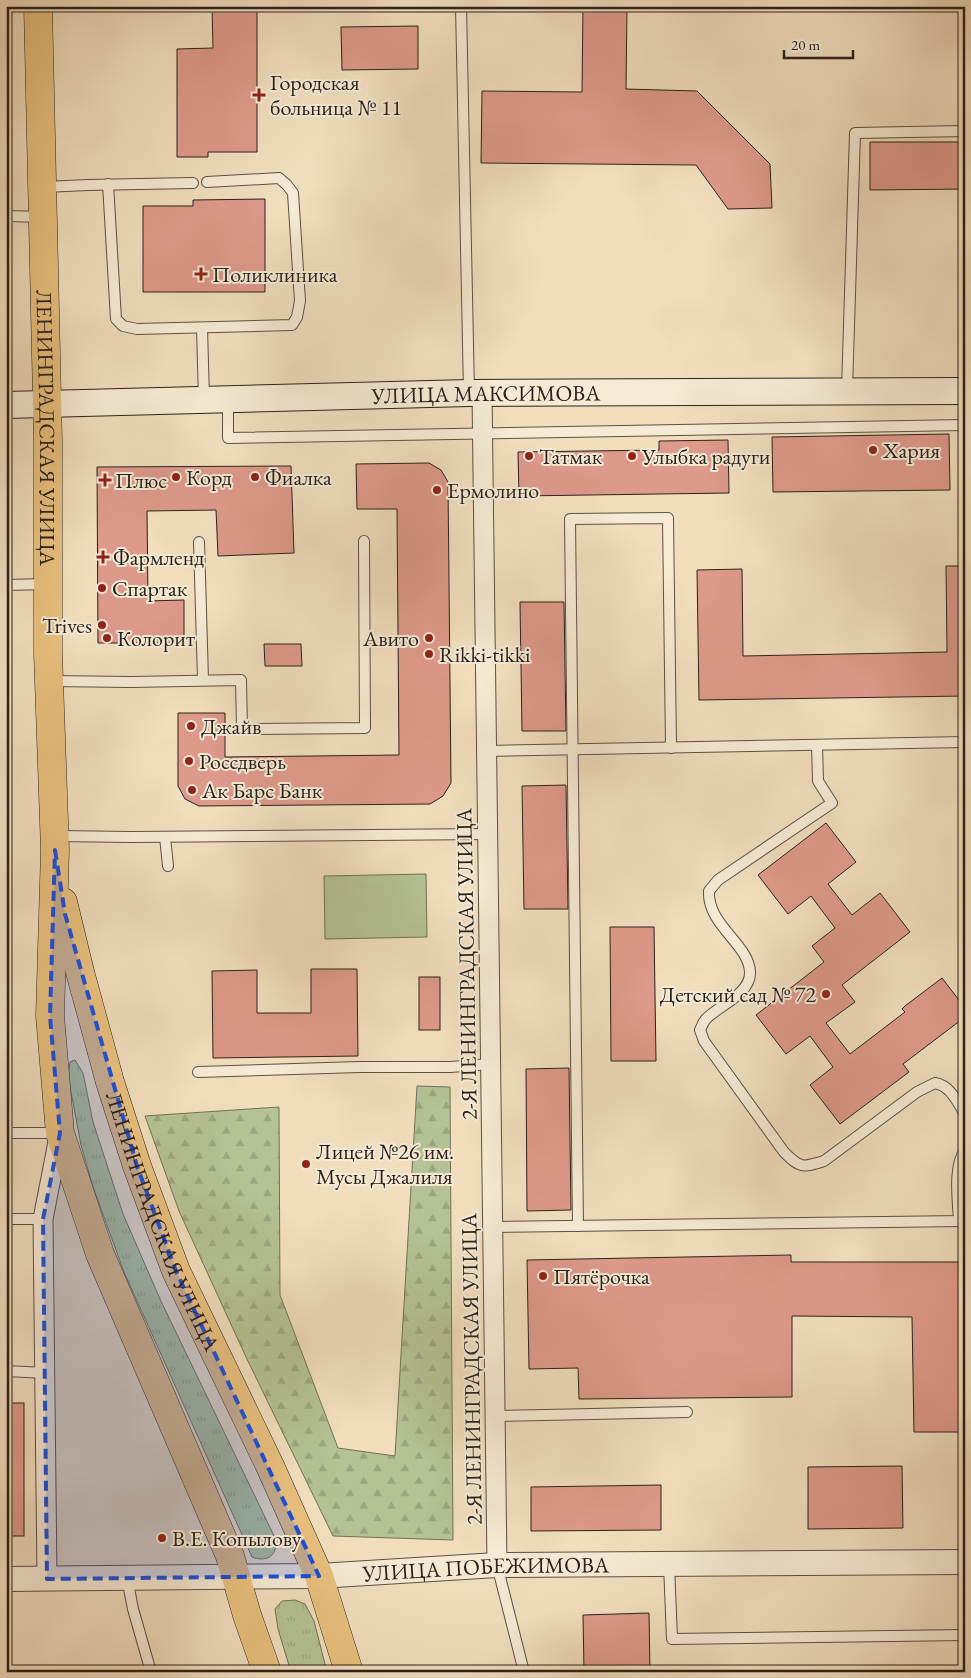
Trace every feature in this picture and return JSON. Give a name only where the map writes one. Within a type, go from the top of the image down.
[{"type":"main road","name":"ЛЕНИНГРАДСКАЯ УЛИЦА","points":[[38,6],[47,404],[47,584],[55,843],[50,1016],[60,1133],[100,1254],[230,1556],[247,1615],[267,1672]]},
{"type":"main road","name":"УЛИЦА МАКСИМОВА","points":[[6,405],[476,393],[965,391]]},
{"type":"main road","name":"ЛЕНИНГРАДСКАЯ УЛИЦА","points":[[55,843],[65,914],[110,1082],[137,1166],[176,1271],[270,1466],[319,1576],[349,1672]]},
{"type":"street","name":"2-Я ЛЕНИНГРАДСКАЯ УЛИЦА","points":[[476,393],[483,433],[497,1564]]},
{"type":"street","name":"ЛЕНИНГРАДСКАЯ УЛИЦА","points":[[47,1579],[43,1219],[60,1133]]},
{"type":"street","name":"УЛИЦА ПОБЕЖИМОВА","points":[[6,1579],[319,1576],[497,1564],[965,1562]]},
{"type":"lane","points":[[461,6],[476,393]]},
{"type":"lane","points":[[847,392],[855,134],[965,131]]},
{"type":"lane","points":[[108,184],[116,319],[123,326],[137,330],[292,325],[297,317],[300,301],[293,193],[279,178],[208,182]]},
{"type":"lane","points":[[43,187],[193,183]]},
{"type":"lane","points":[[6,216],[44,217]]},
{"type":"lane","points":[[202,328],[216,400],[228,438],[965,425]]},
{"type":"lane","points":[[578,1226],[570,519],[668,518],[671,748]]},
{"type":"lane","points":[[49,682],[241,680],[242,729],[365,728],[364,541]]},
{"type":"lane","points":[[199,542],[203,680]]},
{"type":"lane","points":[[6,585],[47,584]]},
{"type":"lane","points":[[487,751],[965,742]]},
{"type":"lane","points":[[817,745],[818,781],[832,803],[718,880],[709,891],[711,908],[747,960],[750,973],[747,985],[705,1020],[700,1030],[704,1041],[784,1152],[795,1163],[800,1165],[812,1165],[824,1161],[917,1092],[935,1083],[949,1090],[965,1114]]},
{"type":"lane","points":[[55,843],[164,837],[488,834]]},
{"type":"lane","points":[[164,837],[168,866]]},
{"type":"lane","points":[[198,1072],[359,1067],[450,1067],[491,1064]]},
{"type":"lane","points":[[6,1133],[60,1133]]},
{"type":"lane","points":[[493,1227],[962,1221],[958,1168],[960,1156],[965,1150]]},
{"type":"lane","points":[[6,1219],[43,1219]]},
{"type":"lane","points":[[6,1371],[46,1373]]},
{"type":"lane","points":[[495,1416],[687,1412]]},
{"type":"lane","points":[[497,1564],[524,1672]]},
{"type":"lane","points":[[668,1564],[672,1639],[965,1635]]},
{"type":"lane","points":[[128,1578],[133,1609],[151,1672]]},
{"type":"highlighted area","points":[[55,850],[65,914],[137,1166],[176,1271],[319,1576],[47,1579],[43,1219],[60,1133],[50,1016]]},
{"type":"green space","points":[[426,874],[427,937],[325,939],[324,876]]},
{"type":"green space","points":[[75,1060],[83,1073],[93,1122],[123,1214],[160,1299],[275,1538],[275,1549],[271,1556],[267,1558],[257,1559],[252,1557],[124,1272],[93,1187],[81,1145],[68,1076],[70,1062]]},
{"type":"green space","points":[[417,1086],[450,1087],[453,1540],[333,1536],[246,1357],[179,1211],[145,1116],[279,1107],[280,1295],[338,1448],[395,1456]]},
{"type":"green space","points":[[295,1600],[305,1604],[314,1621],[327,1672],[291,1672],[278,1629],[275,1609],[282,1601]]},
{"type":"building","points":[[212,6],[257,6],[257,152],[208,152],[208,157],[177,157],[177,49],[213,48]]},
{"type":"building","points":[[583,6],[627,6],[626,89],[697,91],[770,164],[772,208],[728,209],[696,165],[481,163],[482,91],[582,92]]},
{"type":"building","points":[[418,26],[418,69],[342,70],[341,27]]},
{"type":"building","points":[[870,142],[965,142],[965,189],[870,190]]},
{"type":"building","points":[[265,199],[265,292],[143,292],[143,206],[193,206],[193,200]]},
{"type":"building","points":[[949,434],[950,490],[773,492],[772,437]]},
{"type":"building","points":[[728,440],[729,493],[519,496],[518,452],[659,450],[659,441]]},
{"type":"building","points":[[429,463],[441,470],[448,482],[451,783],[443,796],[430,804],[199,806],[185,799],[178,786],[178,713],[225,713],[225,757],[399,755],[397,509],[357,509],[356,464]]},
{"type":"building","points":[[291,466],[294,553],[218,556],[216,510],[147,511],[148,601],[184,600],[184,643],[98,643],[97,467]]},
{"type":"building","points":[[946,566],[965,566],[965,696],[699,700],[697,570],[742,569],[743,656],[947,652]]},
{"type":"building","points":[[520,602],[564,602],[566,731],[522,731]]},
{"type":"building","points":[[264,644],[301,644],[302,666],[265,666]]},
{"type":"building","points":[[566,785],[568,909],[524,909],[522,786]]},
{"type":"building","points":[[826,823],[856,862],[828,884],[852,915],[880,893],[910,932],[842,985],[855,1002],[826,1023],[850,1054],[905,1012],[902,1009],[905,1006],[942,978],[965,1008],[965,1017],[903,1064],[909,1072],[840,1124],[810,1085],[833,1067],[810,1036],[786,1054],[756,1015],[824,962],[812,946],[835,928],[811,896],[788,914],[758,875]]},
{"type":"building","points":[[610,927],[654,927],[656,1061],[611,1061]]},
{"type":"building","points":[[311,969],[357,969],[358,1056],[213,1058],[212,971],[257,970],[257,1013],[311,1013]]},
{"type":"building","points":[[419,977],[440,977],[440,1030],[419,1030]]},
{"type":"building","points":[[569,1068],[571,1210],[527,1211],[526,1069]]},
{"type":"building","points":[[791,1255],[791,1262],[965,1262],[965,1432],[914,1432],[912,1317],[792,1316],[792,1397],[579,1399],[578,1368],[529,1369],[527,1260]]},
{"type":"building","points":[[6,1403],[24,1403],[24,1536],[6,1536]]},
{"type":"building","points":[[902,1466],[903,1528],[808,1529],[808,1467]]},
{"type":"building","points":[[661,1485],[661,1530],[531,1531],[531,1487]]},
{"type":"building","points":[[649,1613],[650,1672],[584,1672],[583,1615]]},
{"type":"place","name":"Городская больница № 11","points":[[259,95]]},
{"type":"place","name":"Поликлиника","points":[[201,274]]},
{"type":"place","name":"Хария","points":[[873,450]]},
{"type":"place","name":"Татмак","points":[[529,456]]},
{"type":"place","name":"Улыбка радуги","points":[[632,456]]},
{"type":"place","name":"Корд","points":[[176,477]]},
{"type":"place","name":"Фиалка","points":[[255,477]]},
{"type":"place","name":"Плюс","points":[[105,480]]},
{"type":"place","name":"Ермолино","points":[[437,490]]},
{"type":"place","name":"Фармленд","points":[[103,557]]},
{"type":"place","name":"Спартак","points":[[102,588]]},
{"type":"place","name":"Trives","points":[[102,625]]},
{"type":"place","name":"Колорит","points":[[107,638]]},
{"type":"place","name":"Авито","points":[[429,638]]},
{"type":"place","name":"Rikki-tikki","points":[[429,654]]},
{"type":"place","name":"Джайв","points":[[191,726]]},
{"type":"place","name":"Россдверь","points":[[189,761]]},
{"type":"place","name":"Ак Барс Банк","points":[[192,790]]},
{"type":"place","name":"Детский сад № 72","points":[[826,994]]},
{"type":"place","name":"Лицей №26 им. Мусы Джалиля","points":[[306,1164]]},
{"type":"place","name":"Пятёрочка","points":[[543,1276]]},
{"type":"place","name":"В.Е. Копылову","points":[[162,1538]]}]
